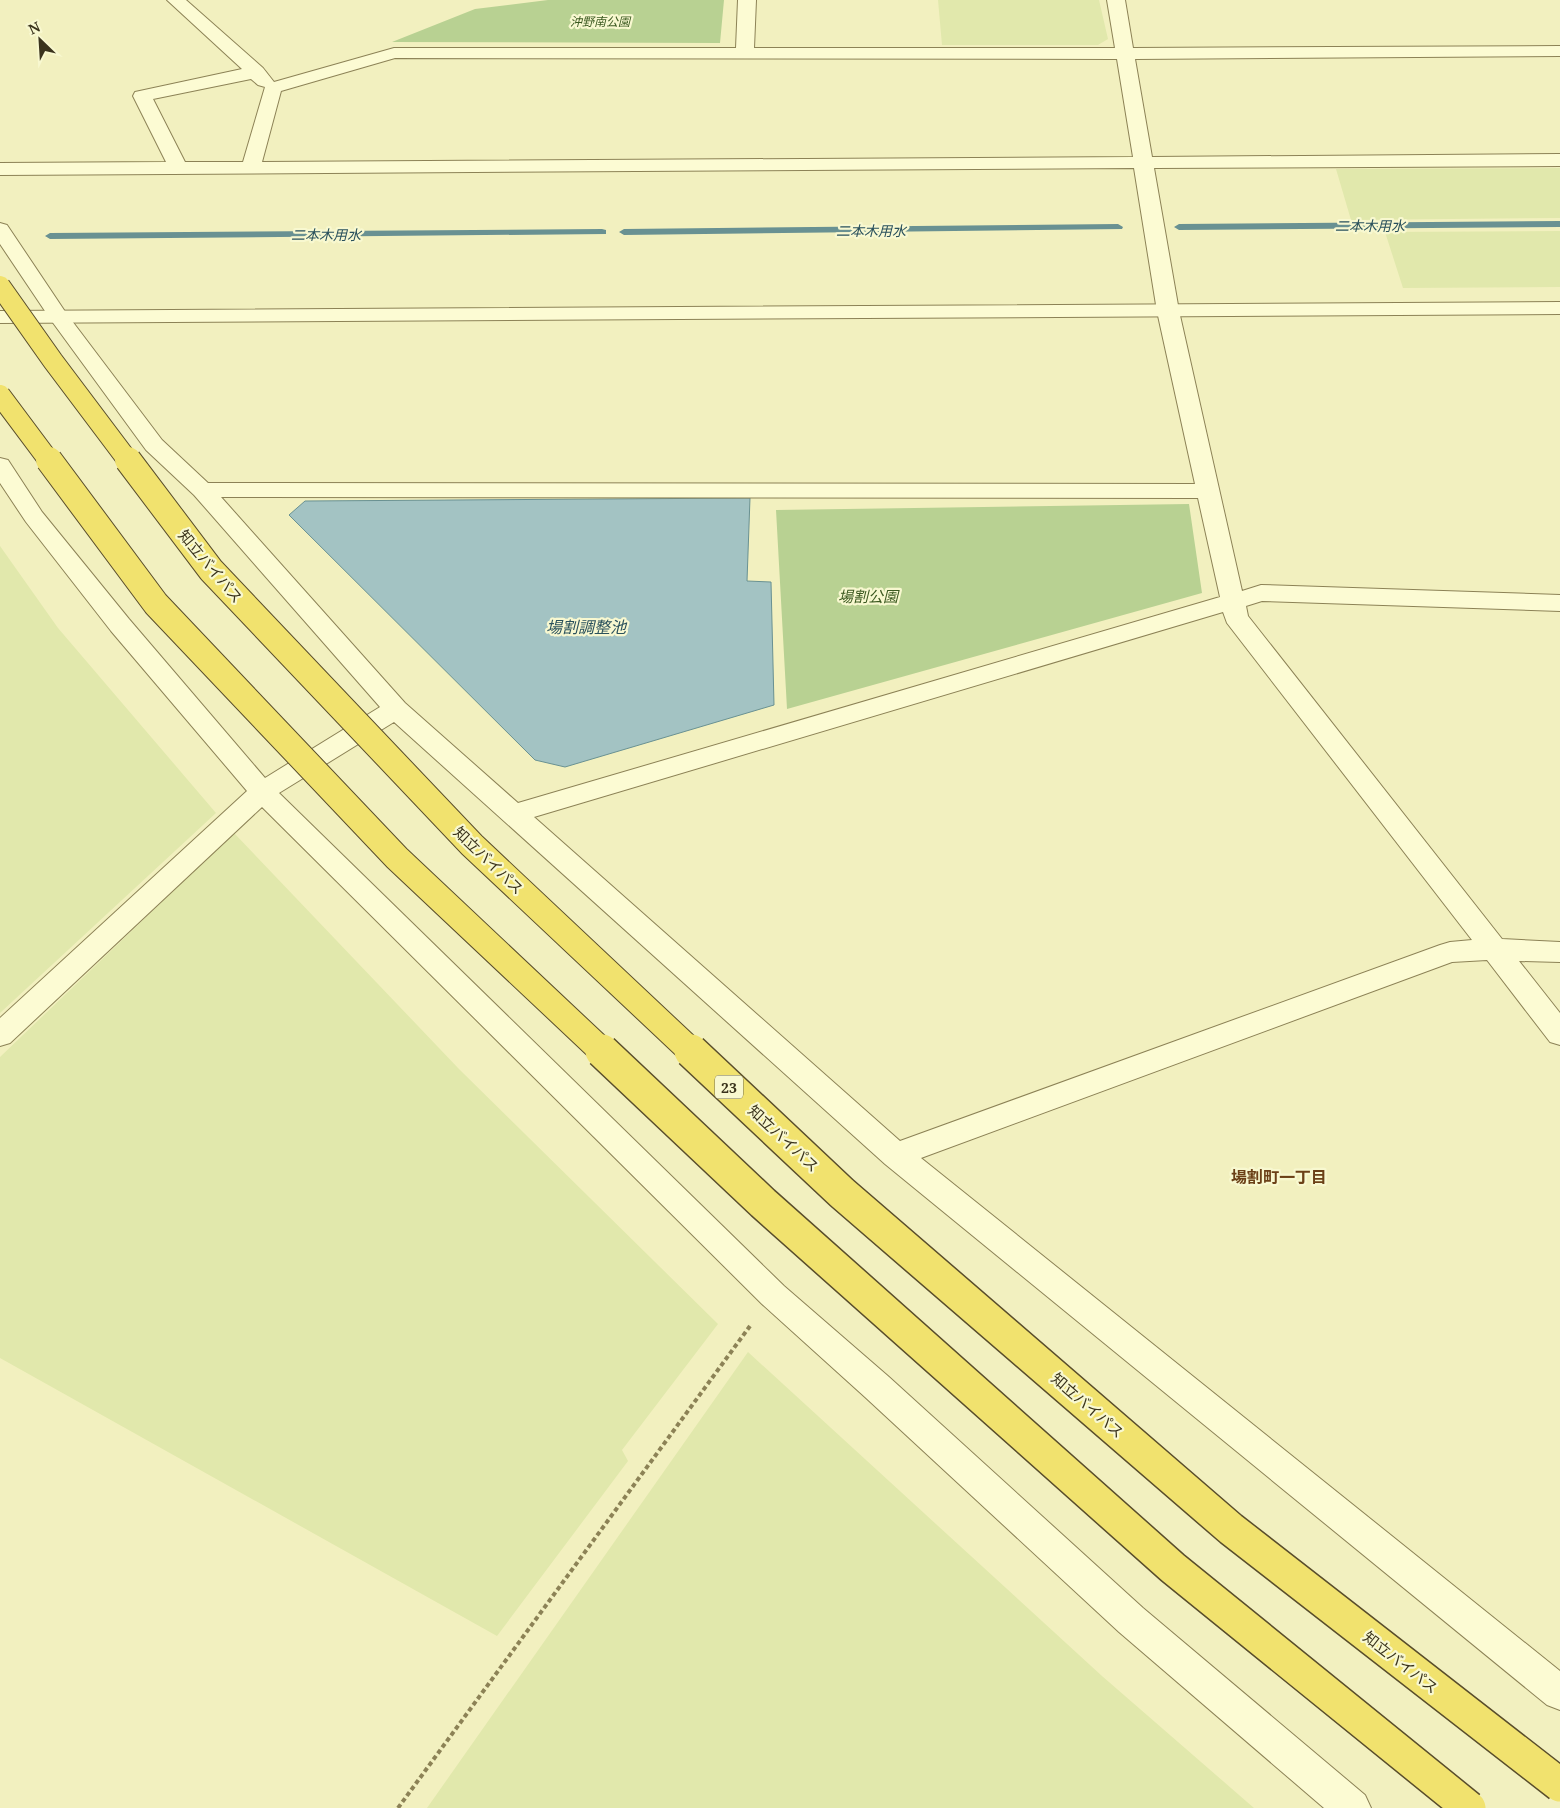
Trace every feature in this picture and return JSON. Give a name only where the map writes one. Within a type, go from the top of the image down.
[{"type":"highway","name":"知立バイパス","points":[[0,286],[53,360],[211,570],[472,845],[842,1193],[1231,1529],[1560,1785]]},
{"type":"highway","points":[[0,395],[156,604],[397,858],[763,1203],[1173,1568],[1469,1808]]},
{"type":"street","points":[[176,0],[272,88]]},
{"type":"street","points":[[746,52],[747,0]]},
{"type":"street","points":[[1116,0],[1168,311],[1234,601],[1236,617],[1560,1034]]},
{"type":"street","points":[[272,88],[394,54],[746,52],[1126,54],[1560,51]]},
{"type":"street","points":[[179,168],[142,96],[256,72]]},
{"type":"street","points":[[250,168],[272,88]]},
{"type":"street","points":[[0,169],[1560,160]]},
{"type":"street","points":[[0,229],[58,316],[154,445],[202,490],[396,709],[896,1155],[1560,1693]]},
{"type":"street","points":[[0,317],[1560,308]]},
{"type":"street","points":[[0,466],[34,517],[120,625],[262,792],[773,1295],[877,1387],[1131,1620],[1352,1808]]},
{"type":"street","points":[[202,490],[1209,491]]},
{"type":"street","points":[[513,814],[1261,593],[1560,603]]},
{"type":"street","points":[[0,1035],[262,792],[396,709]]},
{"type":"street","points":[[896,1155],[1450,952],[1494,949],[1560,952]]},
{"type":"path","points":[[398,1808],[773,1295]]},
{"type":"green space","name":"沖野南公園","points":[[548,0],[724,0],[720,43],[392,42],[475,9]]},
{"type":"green space","points":[[938,0],[1099,0],[1108,39],[1098,45],[942,45]]},
{"type":"green space","points":[[1560,168],[1560,218],[1351,220],[1336,169]]},
{"type":"green space","points":[[1560,231],[1560,287],[1403,288],[1385,232]]},
{"type":"green space","name":"場割公園","points":[[1189,504],[1202,593],[787,709],[776,510]]},
{"type":"green space","points":[[0,546],[58,628],[216,813],[0,1013]]},
{"type":"green space","points":[[234,833],[459,1069],[718,1324],[622,1450],[628,1461],[497,1636],[0,1358],[0,1057]]},
{"type":"green space","points":[[748,1352],[1102,1676],[1254,1808],[427,1808]]},
{"type":"water","name":"場割調整池","points":[[750,498],[747,581],[771,582],[774,705],[565,767],[535,760],[289,515],[305,501]]},
{"type":"waterway","name":"二本木用水","points":[[1179,227],[1560,224]]},
{"type":"waterway","name":"二本木用水","points":[[624,232],[1118,227]]},
{"type":"waterway","name":"二本木用水","points":[[50,236],[602,232]]},
{"type":"district","name":"場割町一丁目","points":[[1279,1177]]}]
